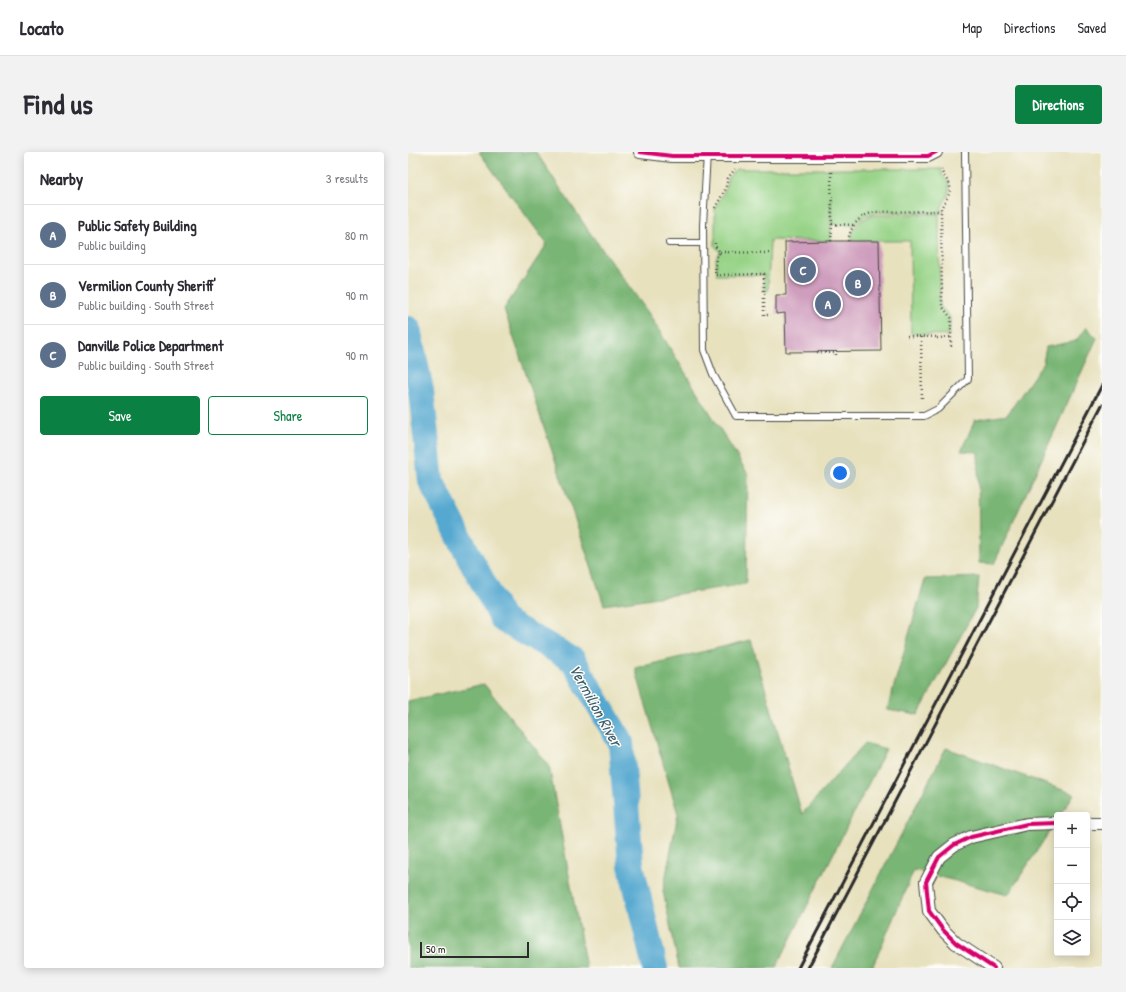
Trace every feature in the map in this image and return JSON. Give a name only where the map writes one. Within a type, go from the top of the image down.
[{"type":"street","points":[[640,152],[661,153],[672,156],[707,154],[928,156],[936,152]]},
{"type":"street","points":[[994,968],[956,943],[943,930],[929,911],[926,882],[939,857],[954,845],[971,837],[1027,824],[1054,823]]},
{"type":"street","points":[[1090,823],[1102,823]]},
{"type":"lane","points":[[707,154],[703,243],[704,350],[713,374],[736,416],[924,416],[938,409],[968,379],[965,152]]},
{"type":"lane","points":[[669,243],[703,243]]},
{"type":"path","points":[[715,208],[725,190],[728,178],[736,169]]},
{"type":"path","points":[[941,169],[950,188],[949,196],[941,208],[942,306],[951,318],[951,346],[949,347]]},
{"type":"path","points":[[831,240],[832,170]]},
{"type":"path","points":[[848,242],[854,225],[864,216],[876,212],[941,211]]},
{"type":"path","points":[[832,224],[854,225]]},
{"type":"path","points":[[715,238],[715,246],[720,252],[770,253]]},
{"type":"path","points":[[720,252],[716,258],[715,275],[764,274],[764,315],[771,315]]},
{"type":"path","points":[[907,336],[937,338],[951,337]]},
{"type":"path","points":[[922,337],[922,400]]},
{"type":"path","points":[[818,352],[836,353],[836,358]]},
{"type":"green space","points":[[479,152],[536,152],[588,230],[647,311],[748,474],[746,584],[604,605],[504,309],[547,244]]},
{"type":"green space","points":[[736,169],[941,169],[943,177],[948,181],[949,192],[941,213],[876,212],[864,216],[854,225],[832,224],[831,197],[831,241],[770,240],[768,291],[764,291],[764,275],[717,275],[716,258],[720,252],[715,246],[715,208],[725,190],[728,178]]},
{"type":"green space","points":[[939,214],[940,306],[950,317],[949,335],[911,334],[910,241],[852,241],[852,232],[862,220],[872,215]]},
{"type":"green space","points":[[1086,327],[1097,338],[994,564],[979,563],[978,452],[961,451],[975,420],[1007,415],[1043,363],[1046,347],[1076,341]]},
{"type":"green space","points":[[979,577],[976,608],[918,715],[887,710],[925,579]]},
{"type":"green space","points":[[751,640],[802,814],[865,743],[886,749],[776,968],[679,968],[663,891],[678,814],[635,668]]},
{"type":"green space","points":[[484,684],[549,766],[586,968],[408,968],[408,701]]},
{"type":"green space","points":[[946,748],[1074,794],[1063,812],[1054,812],[1054,825],[1008,895],[914,870],[872,968],[832,968]]},
{"type":"building","points":[[879,241],[881,351],[786,352],[785,313],[776,314],[776,295],[786,295],[785,242]]},
{"type":"waterway","name":"Vermilion River","points":[[408,329],[421,390],[431,481],[469,556],[503,620],[573,660],[621,743],[631,865],[655,968]]},
{"type":"railway","points":[[798,968],[1102,385]]},
{"type":"railway","points":[[808,968],[1102,405]]},
{"type":"cycle path","points":[[640,152],[672,156],[928,156],[936,152]]},
{"type":"cycle path","points":[[994,968],[956,943],[943,930],[929,911],[926,882],[939,857],[954,845],[971,837],[1027,824],[1054,823]]},
{"type":"place","name":"Danville Police Department","points":[[803,270]]},
{"type":"place","name":"Vermilion County Sheriff'","points":[[858,283]]},
{"type":"place","name":"Public Safety Building","points":[[828,304]]}]
